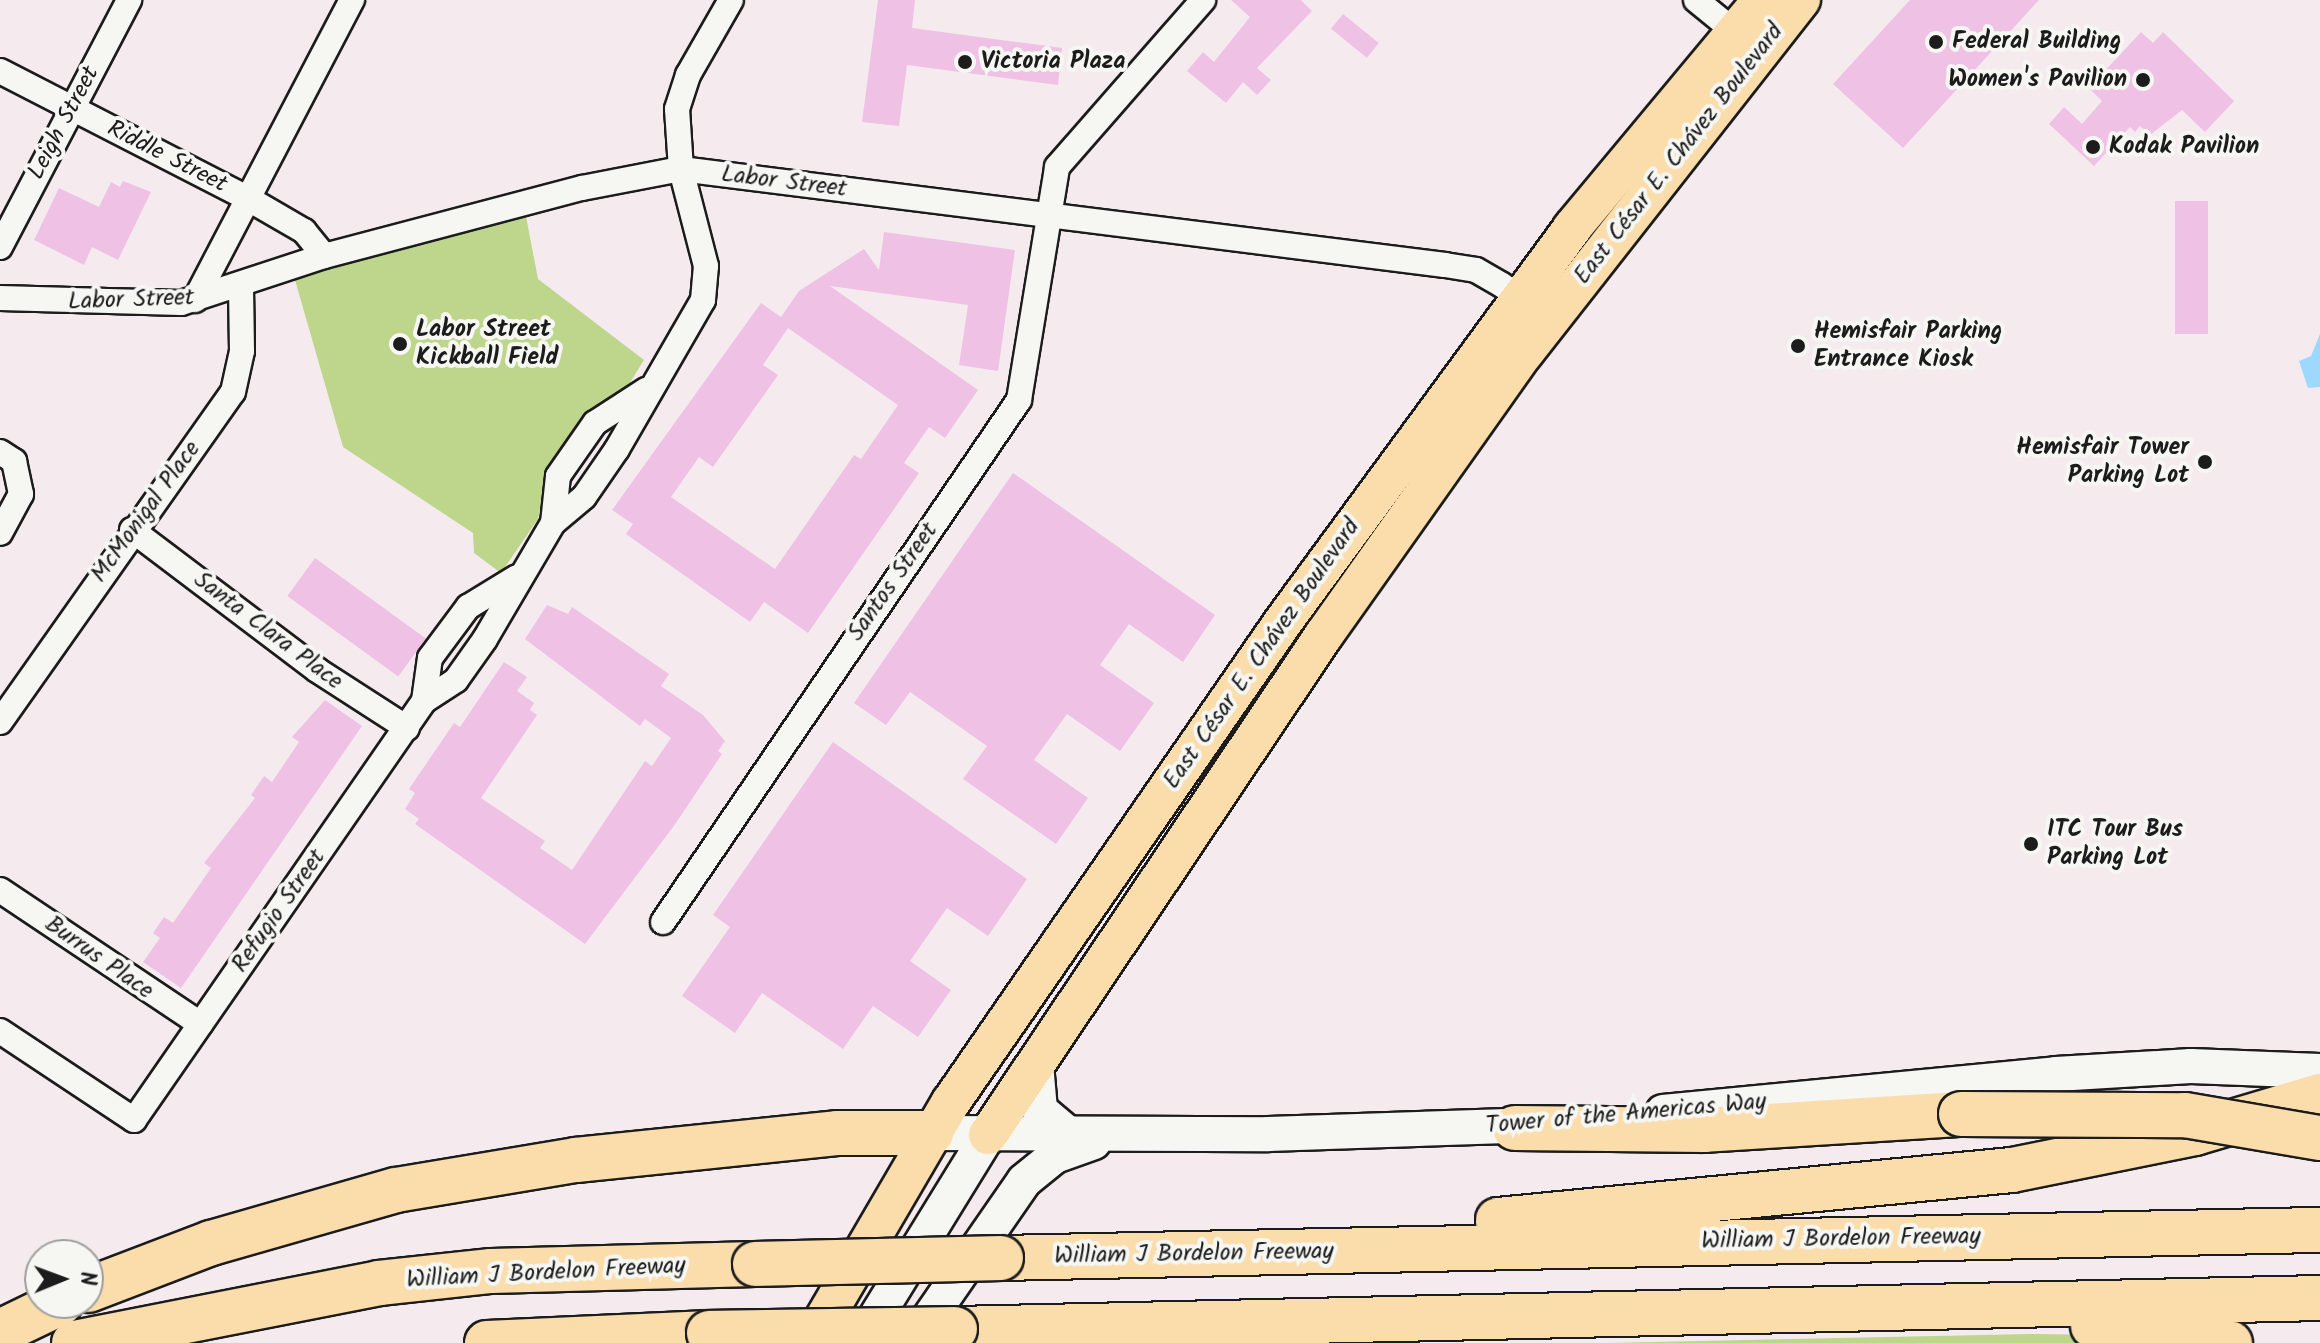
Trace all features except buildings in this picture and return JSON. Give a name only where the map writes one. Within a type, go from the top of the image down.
[{"type":"highway","points":[[1151,1254],[2012,1170],[2195,1133],[2320,1096]]},
{"type":"highway","points":[[1515,1128],[1704,1130],[1961,1114],[2185,1115],[2320,1138]]},
{"type":"highway","points":[[104,1284],[211,1243],[396,1190],[633,1154],[837,1133],[931,1133]]},
{"type":"highway","name":"William J Bordelon Freeway","points":[[74,1343],[379,1283],[491,1271],[2320,1230]]},
{"type":"highway","points":[[487,1343],[709,1333],[1457,1314],[1963,1310],[2310,1298]]},
{"type":"highway","points":[[1963,1310],[2230,1343]]},
{"type":"highway","points":[[0,1332],[27,1319]]},
{"type":"main road","name":"East César E. Chávez Boulevard","points":[[860,1343],[988,1135],[1079,1000],[1524,353],[1748,42],[1762,0]]},
{"type":"main road","name":"East César E. Chávez Boulevard","points":[[810,1343],[931,1133],[1283,622],[1519,298],[1748,42],[1801,0]]},
{"type":"main road","points":[[1041,973],[1079,1000]]},
{"type":"main road","points":[[1036,1064],[1040,1110],[1069,1134]]},
{"type":"main road","name":"Tower of the Americas Way","points":[[931,1133],[1117,1134],[1515,1128],[2056,1074],[2191,1066],[2320,1071]]},
{"type":"main road","points":[[912,1343],[1024,1181],[1055,1156],[1117,1134]]},
{"type":"street","name":"Leigh Street","points":[[0,247],[129,0]]},
{"type":"street","points":[[195,300],[352,0]]},
{"type":"street","name":"Refugio Street","points":[[424,701],[456,680],[508,603],[517,577],[553,523],[584,497],[695,316],[706,280],[681,169],[676,122],[681,91],[731,0]]},
{"type":"street","name":"Santos Street","points":[[663,922],[1019,400],[1044,214],[1069,147],[1203,0]]},
{"type":"street","points":[[1696,0],[1748,42]]},
{"type":"street","name":"Riddle Street","points":[[0,71],[247,198],[304,231],[324,256]]},
{"type":"street","name":"Labor Street","points":[[0,298],[60,304],[195,300],[241,287],[324,256],[582,188],[681,169],[1445,265],[1476,270],[1519,298]]},
{"type":"street","name":"McMonigal Place","points":[[0,722],[132,530],[233,392],[242,351],[241,287]]},
{"type":"street","points":[[1519,298],[1524,353]]},
{"type":"street","name":"Refugio Street","points":[[553,523],[558,476],[595,423],[651,386]]},
{"type":"street","points":[[0,452],[14,461],[21,494],[0,533]]},
{"type":"street","name":"Santa Clara Place","points":[[132,530],[317,670],[407,728]]},
{"type":"street","name":"Refugio Street","points":[[0,1031],[134,1120],[407,728],[424,701],[430,658],[437,648],[468,607],[517,577]]},
{"type":"street","name":"Burrus Place","points":[[0,890],[200,1024]]},
{"type":"green space","points":[[525,211],[538,279],[644,360],[623,394],[578,435],[545,485],[538,519],[501,573],[474,553],[473,533],[343,447],[295,280]]},
{"type":"green space","points":[[2110,1335],[2110,1343],[1607,1343]]},
{"type":"water","points":[[2320,334],[2320,387],[2308,388],[2299,361],[2311,356]]},
{"type":"place","name":"Federal Building","points":[[1936,42]]},
{"type":"place","name":"Victoria Plaza","points":[[965,62]]},
{"type":"place","name":"Women's Pavilion","points":[[2143,80]]},
{"type":"place","name":"Kodak Pavilion","points":[[2093,147]]},
{"type":"place","name":"Labor Street Kickball Field","points":[[400,344]]},
{"type":"place","name":"Hemisfair Parking Entrance Kiosk","points":[[1798,346]]},
{"type":"place","name":"Hemisfair Tower Parking Lot","points":[[2205,462]]},
{"type":"place","name":"ITC Tour Bus Parking Lot","points":[[2031,844]]}]
